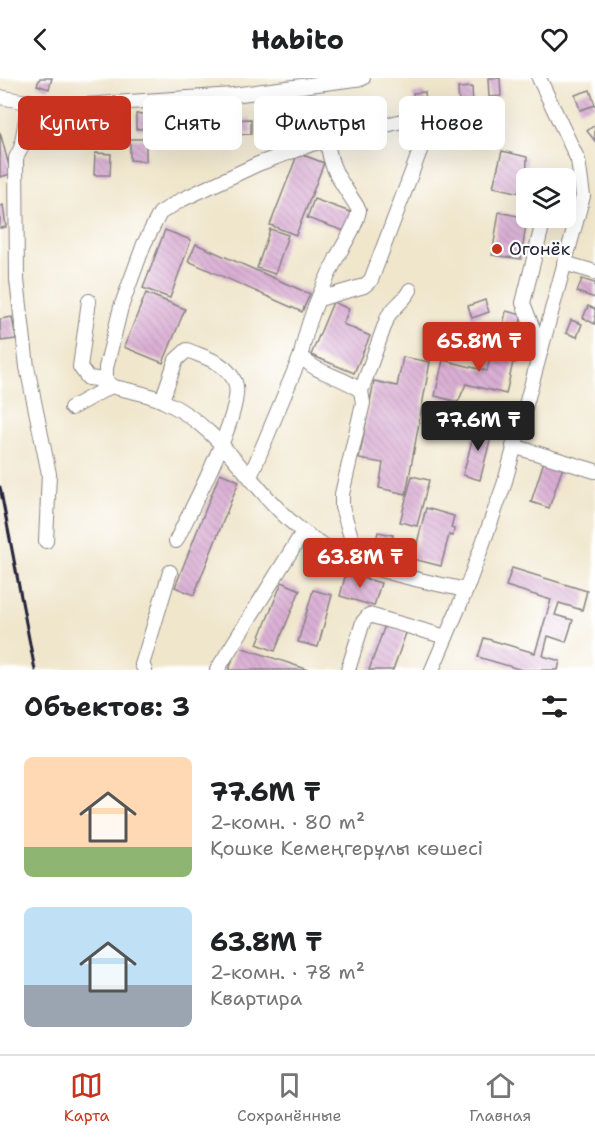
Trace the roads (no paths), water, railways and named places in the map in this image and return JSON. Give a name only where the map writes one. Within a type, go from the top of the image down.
[{"type":"street","points":[[131,102],[232,95],[363,78]]},
{"type":"street","points":[[545,79],[578,160],[589,197],[576,208]]},
{"type":"street","points":[[0,97],[18,99]]},
{"type":"street","points":[[20,150],[16,158],[17,280],[27,367],[49,474],[46,541]]},
{"type":"street","points":[[109,383],[106,368],[121,307],[144,244],[160,213],[258,164],[298,150]]},
{"type":"street","points":[[250,477],[301,355],[319,299],[357,219],[359,210],[338,180],[329,160],[328,150]]},
{"type":"street","points":[[319,299],[364,286],[371,280],[420,150]]},
{"type":"street","points":[[540,347],[523,303],[542,228]]},
{"type":"street","points":[[432,670],[466,590],[504,485],[564,263],[569,228]]},
{"type":"street","points":[[564,263],[595,272]]},
{"type":"street","points":[[359,564],[342,507],[342,494],[363,403],[361,391],[388,316],[395,306],[404,301],[410,290]]},
{"type":"street","points":[[89,301],[80,367],[88,378],[162,400],[183,412],[222,443],[279,511],[303,532],[359,564],[404,577],[466,590]]},
{"type":"street","points":[[162,400],[180,353],[187,350],[221,364],[229,372],[238,393],[222,443],[176,541]]},
{"type":"street","points":[[301,355],[313,368],[349,381],[361,391]]},
{"type":"street","points":[[71,408],[109,383]]},
{"type":"street","points":[[513,446],[595,471]]},
{"type":"street","points":[[217,670],[303,532]]},
{"type":"street","points":[[145,670],[142,665],[170,572]]},
{"type":"street","points":[[348,670],[363,622],[369,615],[446,637]]},
{"type":"railway","points":[[0,487],[35,670]]},
{"type":"place","name":"Огонёк","points":[[497,249]]}]
